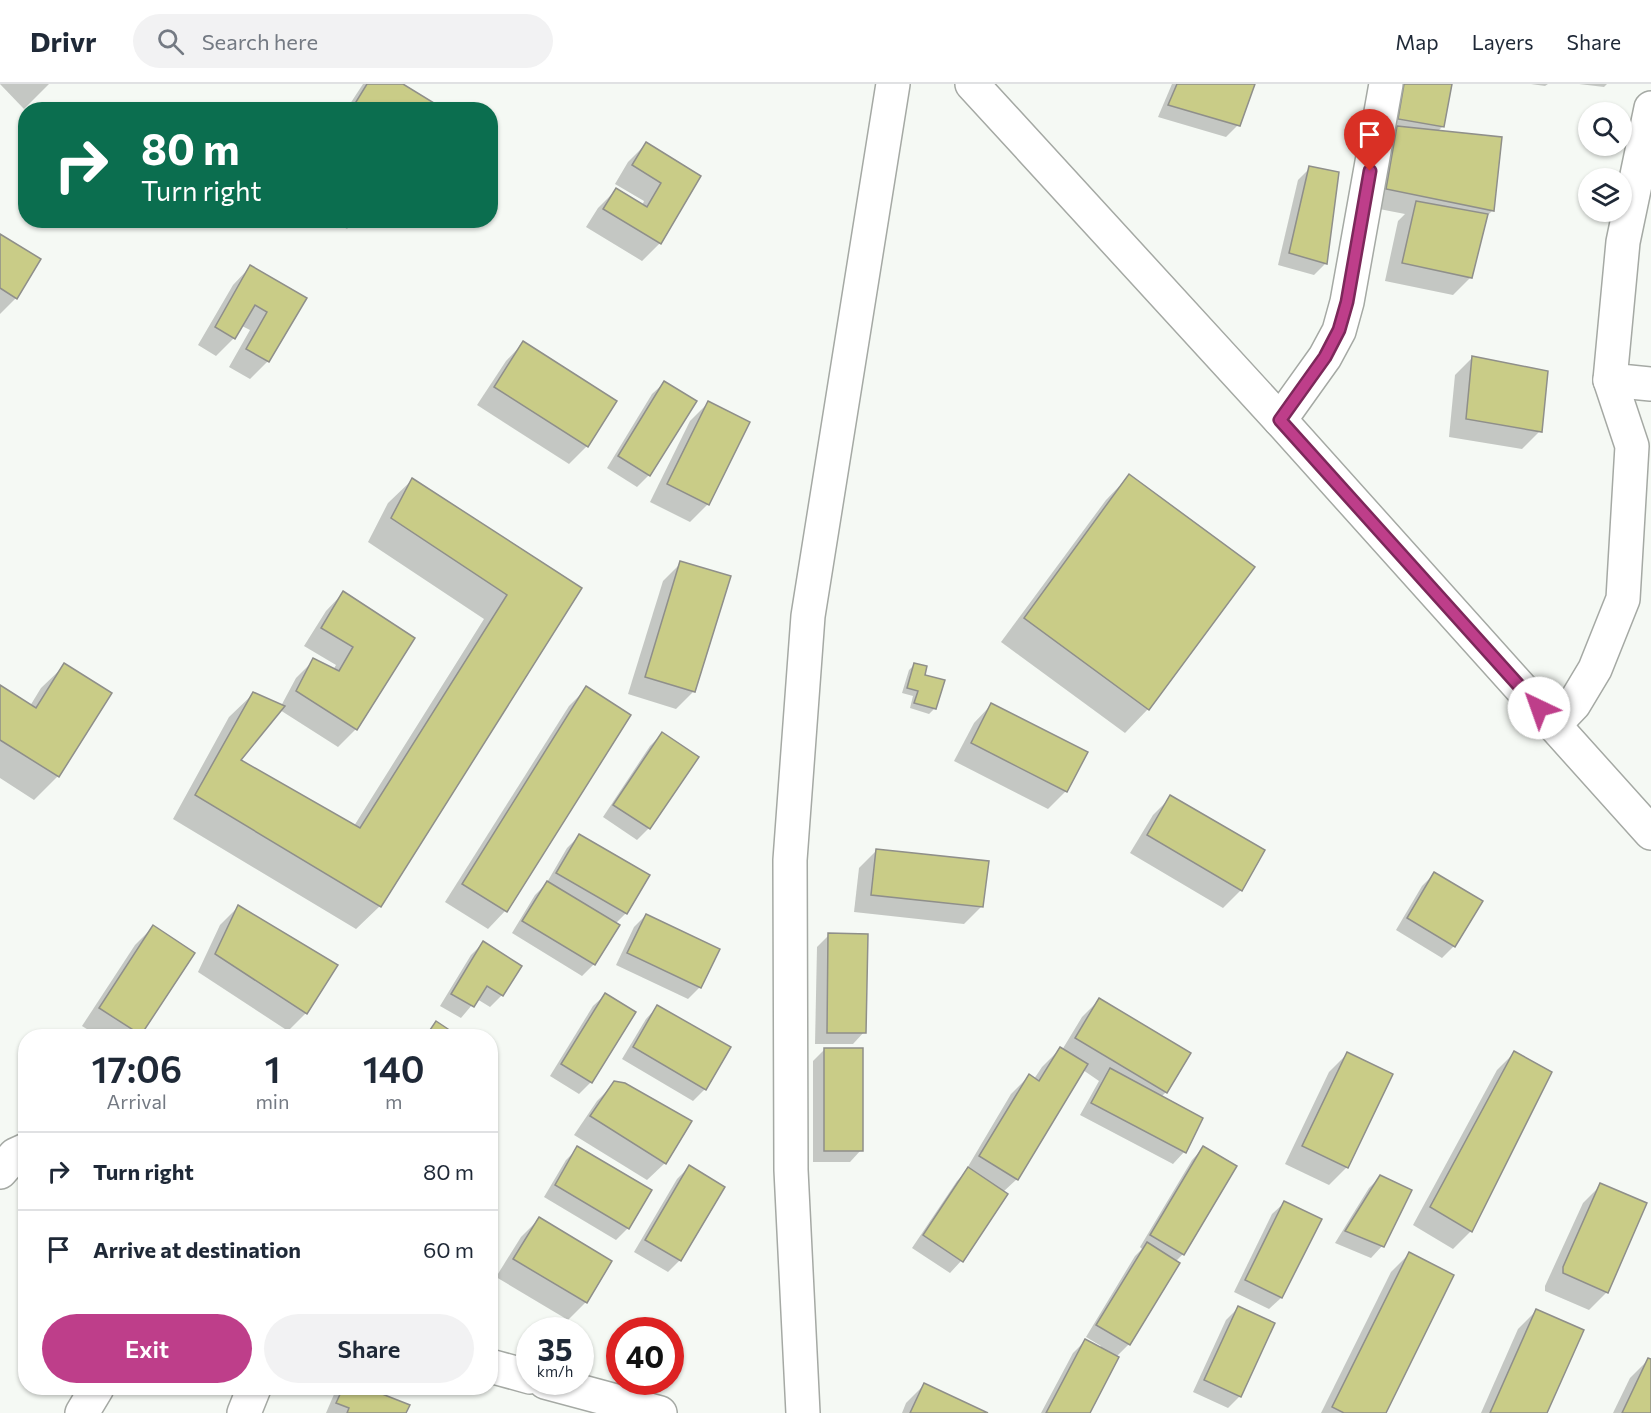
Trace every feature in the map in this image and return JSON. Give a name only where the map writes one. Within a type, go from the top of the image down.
[{"type":"street","points":[[803,1413],[790,1170],[790,860],[808,616],[894,84]]},
{"type":"street","points":[[972,84],[1280,420],[1651,833]]},
{"type":"street","points":[[1280,420],[1325,357],[1339,330],[1347,302],[1386,84]]},
{"type":"street","points":[[1554,725],[1574,704],[1595,669],[1623,599],[1632,446],[1610,380],[1623,242],[1651,108]]},
{"type":"street","points":[[1610,380],[1651,384]]},
{"type":"street","points":[[0,1172],[18,1154]]},
{"type":"street","points":[[498,1368],[516,1373]]},
{"type":"street","points":[[82,1413],[93,1395]]},
{"type":"street","points":[[244,1413],[251,1395]]},
{"type":"street","points":[[593,1395],[660,1413]]},
{"type":"building","points":[[367,84],[403,84],[432,102],[356,102]]},
{"type":"building","points":[[1177,84],[1255,84],[1240,126],[1168,105]]},
{"type":"building","points":[[1404,84],[1452,84],[1444,127],[1398,119]]},
{"type":"building","points":[[1397,126],[1502,137],[1494,211],[1386,189]]},
{"type":"building","points":[[646,142],[701,176],[661,244],[603,209],[616,188],[647,207],[661,183],[632,165]]},
{"type":"building","points":[[1309,166],[1339,172],[1327,264],[1289,253]]},
{"type":"building","points":[[1416,201],[1488,214],[1472,278],[1402,263]]},
{"type":"building","points":[[0,234],[41,259],[17,299],[0,288]]},
{"type":"building","points":[[250,265],[307,298],[269,362],[246,349],[267,312],[255,305],[235,339],[215,327]]},
{"type":"building","points":[[523,341],[617,401],[588,447],[494,387]]},
{"type":"building","points":[[1472,356],[1548,371],[1542,432],[1466,419]]},
{"type":"building","points":[[664,381],[697,401],[650,476],[618,456]]},
{"type":"building","points":[[708,401],[750,422],[709,505],[667,484]]},
{"type":"building","points":[[1129,474],[1255,567],[1149,710],[1024,618]]},
{"type":"building","points":[[412,478],[582,588],[381,907],[195,795],[253,692],[285,706],[241,760],[360,828],[507,595],[391,518]]},
{"type":"building","points":[[680,561],[731,576],[695,692],[645,677]]},
{"type":"building","points":[[343,591],[415,638],[357,730],[296,691],[313,658],[339,671],[353,647],[321,628]]},
{"type":"building","points":[[64,663],[112,693],[59,777],[0,740],[0,685],[36,708]]},
{"type":"building","points":[[914,663],[927,666],[925,675],[945,680],[936,709],[914,703],[918,691],[907,688]]},
{"type":"building","points":[[586,686],[631,715],[507,912],[462,884]]},
{"type":"building","points":[[991,703],[1088,752],[1067,792],[971,743]]},
{"type":"building","points":[[662,732],[699,757],[650,829],[613,805]]},
{"type":"building","points":[[1170,795],[1265,850],[1242,891],[1147,835]]},
{"type":"building","points":[[579,834],[650,875],[627,914],[556,873]]},
{"type":"building","points":[[876,849],[989,861],[983,907],[871,895]]},
{"type":"building","points":[[1434,872],[1483,901],[1455,947],[1407,918]]},
{"type":"building","points":[[547,881],[620,925],[595,965],[522,921]]},
{"type":"building","points":[[238,905],[338,965],[307,1014],[215,954]]},
{"type":"building","points":[[646,914],[720,949],[701,988],[627,953]]},
{"type":"building","points":[[153,925],[195,953],[145,1029],[132,1029],[99,1008]]},
{"type":"building","points":[[828,933],[868,934],[866,1033],[827,1033]]},
{"type":"building","points":[[483,941],[522,966],[503,996],[487,986],[474,1007],[451,994]]},
{"type":"building","points":[[605,993],[636,1012],[592,1083],[561,1064]]},
{"type":"building","points":[[1099,998],[1191,1053],[1167,1093],[1075,1038]]},
{"type":"building","points":[[657,1005],[731,1047],[706,1090],[633,1047]]},
{"type":"building","points":[[436,1021],[448,1029],[431,1029]]},
{"type":"building","points":[[1060,1047],[1088,1064],[1018,1180],[979,1156],[1029,1074],[1039,1081]]},
{"type":"building","points":[[824,1048],[863,1048],[863,1151],[824,1151]]},
{"type":"building","points":[[1514,1051],[1552,1072],[1472,1232],[1430,1207]]},
{"type":"building","points":[[1347,1052],[1393,1074],[1348,1168],[1302,1146]]},
{"type":"building","points":[[1110,1068],[1203,1118],[1186,1153],[1091,1103]]},
{"type":"building","points":[[614,1081],[625,1083],[692,1121],[666,1164],[590,1116]]},
{"type":"building","points":[[577,1146],[652,1190],[629,1229],[555,1185]]},
{"type":"building","points":[[1203,1146],[1237,1166],[1184,1255],[1150,1235]]},
{"type":"building","points":[[689,1165],[725,1187],[681,1261],[645,1240]]},
{"type":"building","points":[[968,1167],[1008,1194],[963,1262],[923,1235]]},
{"type":"building","points":[[1380,1175],[1412,1190],[1384,1247],[1345,1231]]},
{"type":"building","points":[[1600,1183],[1647,1203],[1608,1293],[1563,1273],[1563,1267]]},
{"type":"building","points":[[1284,1201],[1322,1219],[1282,1298],[1245,1280]]},
{"type":"building","points":[[539,1217],[612,1261],[587,1303],[513,1259]]},
{"type":"building","points":[[1147,1242],[1180,1263],[1130,1345],[1096,1325]]},
{"type":"building","points":[[1409,1252],[1454,1275],[1386,1413],[1344,1413],[1332,1407]]},
{"type":"building","points":[[1238,1306],[1275,1323],[1241,1397],[1204,1380]]},
{"type":"building","points":[[1536,1309],[1584,1330],[1547,1413],[1490,1413]]},
{"type":"building","points":[[1085,1339],[1119,1357],[1090,1413],[1046,1413]]},
{"type":"building","points":[[1648,1358],[1651,1359],[1651,1413],[1622,1413]]},
{"type":"building","points":[[924,1383],[988,1413],[910,1413]]},
{"type":"building","points":[[340,1395],[385,1395],[410,1405],[406,1413],[347,1413],[349,1408],[336,1403]]},
{"type":"route","points":[[1370,171],[1347,302],[1339,330],[1325,357],[1280,420],[1539,708]]}]
